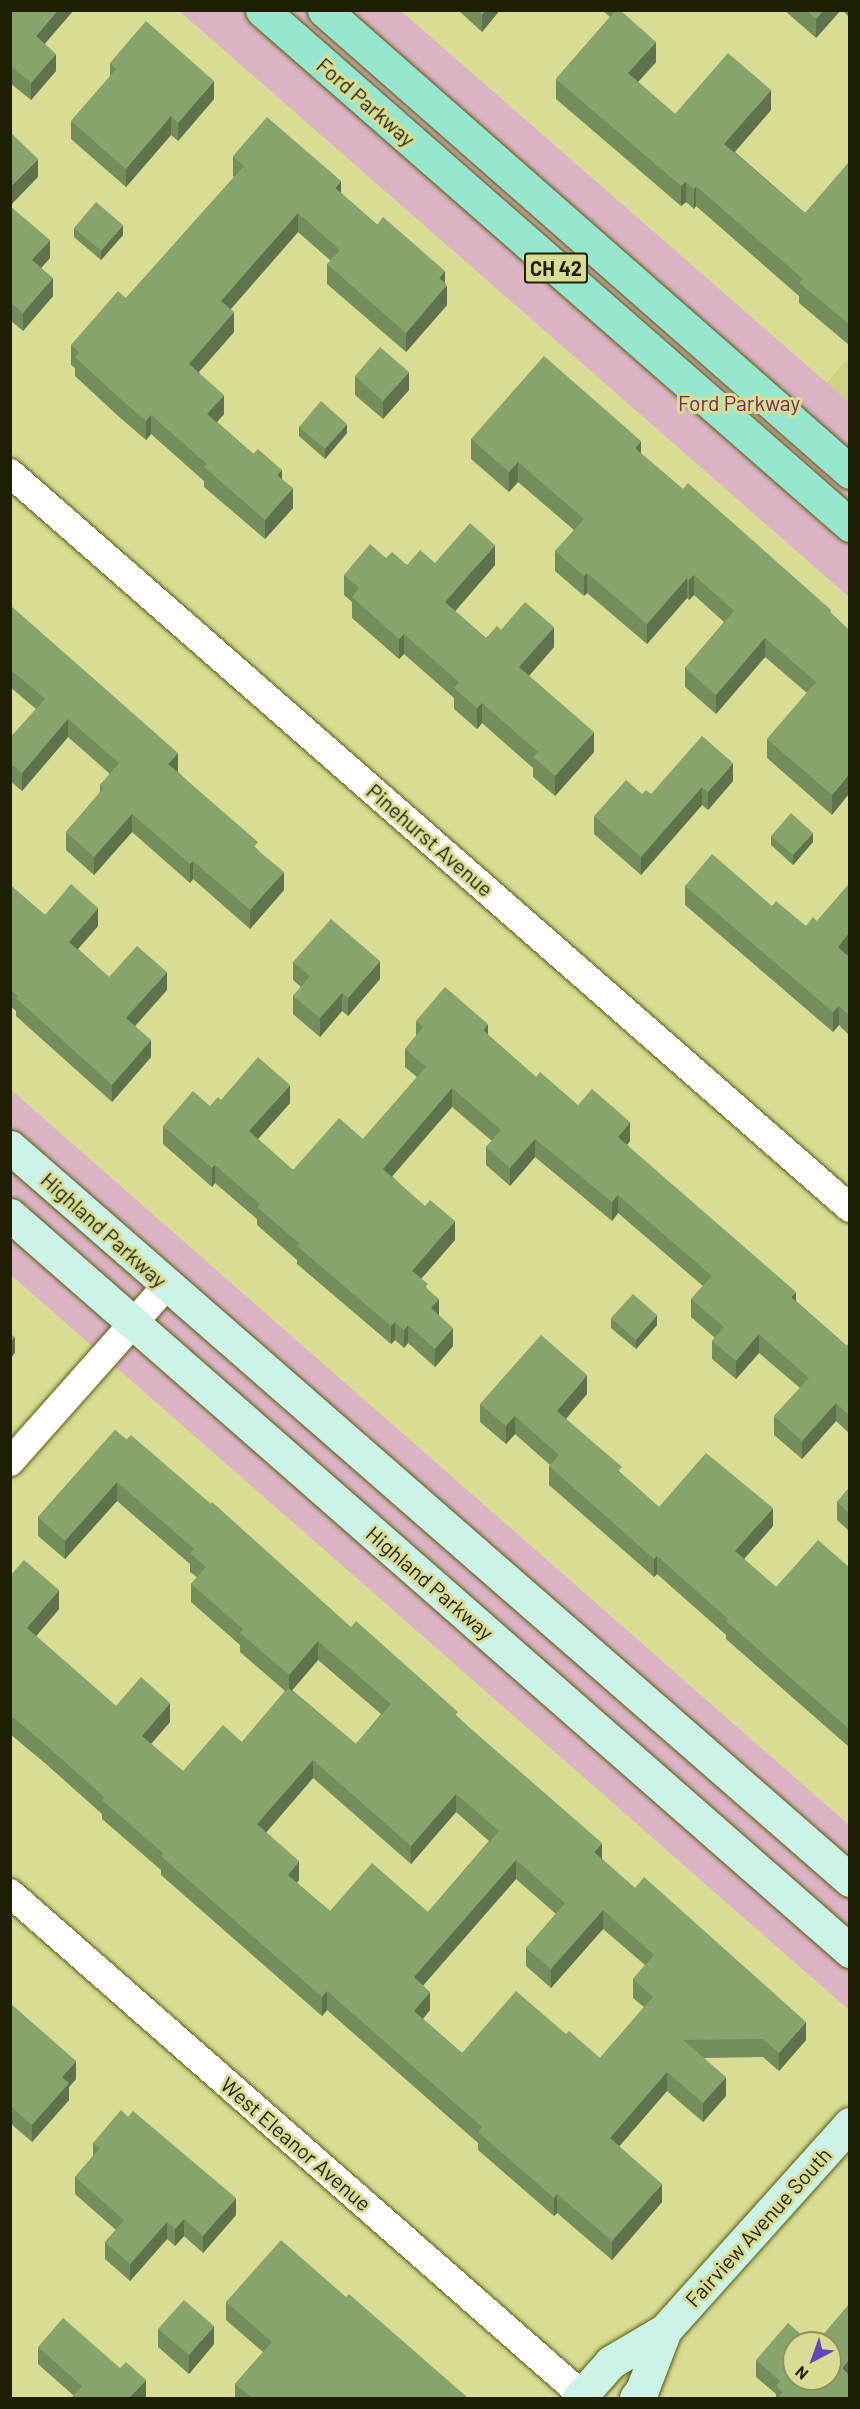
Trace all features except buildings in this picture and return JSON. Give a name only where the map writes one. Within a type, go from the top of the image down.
[{"type":"main road","name":"Ford Parkway","points":[[262,10],[849,525]]},
{"type":"main road","name":"Ford Parkway","points":[[324,10],[849,472]]},
{"type":"street","name":"Pinehurst Avenue","points":[[10,473],[849,1208]]},
{"type":"street","name":"Highland Parkway","points":[[10,1147],[849,1880]]},
{"type":"street","name":"Highland Parkway","points":[[10,1215],[849,1950]]},
{"type":"street","points":[[10,1462],[167,1286]]},
{"type":"street","name":"West Eleanor Avenue","points":[[10,1893],[580,2397]]},
{"type":"street","name":"Fairview Avenue South","points":[[580,2397],[611,2362],[665,2330],[849,2124]]},
{"type":"street","name":"Fairview Avenue South","points":[[636,2398],[642,2390],[665,2330]]},
{"type":"shaded area","points":[[849,357],[849,402],[827,383]]},
{"type":"green space","name":"Ford Parkway","points":[[179,11],[401,11],[849,402],[849,597]]},
{"type":"green space","points":[[10,1089],[849,1825],[849,2010],[11,1275]]}]
